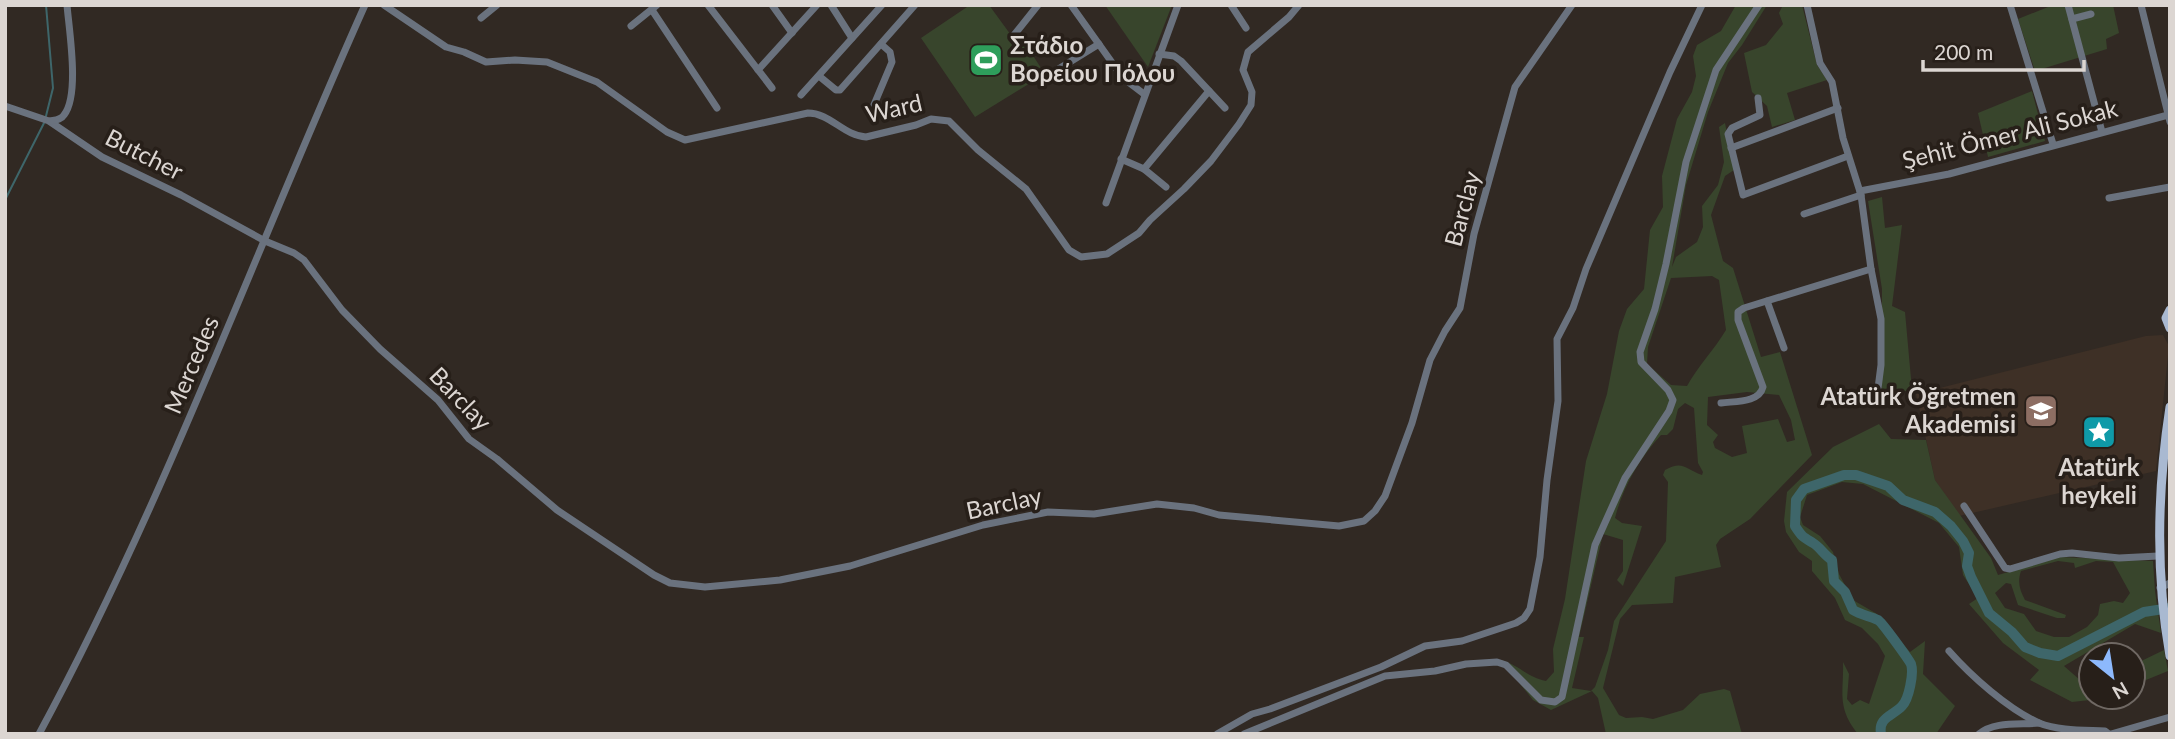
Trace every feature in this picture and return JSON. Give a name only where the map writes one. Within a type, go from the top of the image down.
[{"type":"main road","points":[[2170,310],[2166,318],[2170,328]]},
{"type":"main road","points":[[2169,413],[2161,480],[2158,556],[2164,624],[2170,656]]},
{"type":"street","points":[[49,121],[58,120],[65,114],[71,88],[73,68],[67,5]]},
{"type":"street","name":"Mercedes","points":[[39,734],[135,543],[365,5]]},
{"type":"street","name":"Ward","points":[[384,5],[446,47],[486,62],[547,62],[587,77],[667,132],[685,140],[808,113],[816,113],[858,136],[866,137],[932,119],[949,121],[978,150],[1026,189],[1069,250],[1081,257],[1107,254],[1139,233],[1211,161],[1251,105],[1252,92],[1243,69],[1248,52],[1289,18],[1299,5]]},
{"type":"street","points":[[481,18],[497,5]]},
{"type":"street","points":[[708,5],[772,88]]},
{"type":"street","points":[[772,5],[792,33]]},
{"type":"street","points":[[758,70],[817,5]]},
{"type":"street","points":[[831,5],[852,38]]},
{"type":"street","points":[[801,95],[881,5]]},
{"type":"street","points":[[819,76],[838,91],[915,5]]},
{"type":"street","points":[[1014,35],[1038,5]]},
{"type":"street","points":[[1071,5],[1126,82],[1144,94]]},
{"type":"street","points":[[1106,203],[1178,5]]},
{"type":"street","points":[[1231,5],[1246,28]]},
{"type":"street","name":"Barclay","points":[[265,242],[294,253],[304,260],[342,310],[380,349],[438,400],[469,439],[557,510],[670,583],[705,587],[780,580],[850,566],[983,525],[1048,512],[1094,514],[1157,504],[1194,508],[1219,515],[1348,526],[1364,521],[1385,496],[1412,423],[1430,360],[1460,308],[1474,233],[1515,87],[1572,5]]},
{"type":"street","points":[[1217,734],[1252,714],[1381,667],[1424,646],[1462,641],[1516,623],[1524,618],[1530,609],[1536,587],[1546,480],[1558,401],[1557,340],[1570,315],[1586,269],[1670,72],[1702,5]]},
{"type":"street","points":[[1244,734],[1385,676],[1436,671],[1466,664],[1497,662],[1506,665],[1541,700],[1555,702],[1562,697],[1595,545],[1625,478],[1669,411],[1673,400],[1668,390],[1641,362],[1640,352],[1663,275],[1686,162],[1716,70],[1759,5]]},
{"type":"street","points":[[1807,5],[1820,63],[1832,82],[1843,138],[1861,193],[1881,319],[1881,365],[1876,404]]},
{"type":"street","points":[[2010,5],[2053,144]]},
{"type":"street","points":[[2068,5],[2102,132]]},
{"type":"street","points":[[2141,5],[2166,91],[2169,119]]},
{"type":"street","points":[[631,26],[655,8],[717,108]]},
{"type":"street","points":[[2072,19],[2091,14]]},
{"type":"street","points":[[873,107],[892,62],[890,52],[881,44]]},
{"type":"street","points":[[1052,73],[1099,44]]},
{"type":"street","points":[[1159,54],[1174,56],[1181,61],[1225,108]]},
{"type":"street","points":[[1144,169],[1209,91]]},
{"type":"street","points":[[1758,99],[1760,115],[1730,130],[1728,134],[1743,195],[1848,156]]},
{"type":"street","name":"Butcher","points":[[5,106],[49,121],[102,157],[181,195],[265,242]]},
{"type":"street","points":[[1731,148],[1838,108]]},
{"type":"street","name":"Şehit Ömer Ali Sokak","points":[[1804,214],[1861,193],[1949,174],[2102,132],[2169,119]]},
{"type":"street","points":[[1121,159],[1144,169],[1166,187]]},
{"type":"street","points":[[2109,198],[2170,187]]},
{"type":"street","points":[[1721,403],[1756,398],[1762,394],[1763,387],[1738,320],[1738,312],[1871,269]]},
{"type":"street","points":[[1767,301],[1784,348]]},
{"type":"street","points":[[1964,506],[2005,568],[2072,553],[2119,558],[2158,556]]},
{"type":"street","points":[[2161,593],[2170,583]]},
{"type":"street","points":[[1949,651],[1967,671],[1996,694],[2040,723]]},
{"type":"street","points":[[1979,734],[1985,729],[1997,726],[2040,723],[2064,729],[2105,731],[2110,734],[2170,717]]},
{"type":"street","points":[[2135,725],[2140,734]]},
{"type":"shaded area","name":"Atatürk Öğretmen Akademisi","points":[[2163,335],[2169,346],[2156,471],[1959,516],[1935,480],[1916,394],[2146,336]]},
{"type":"green space","name":"Στάδιο Βορείου Πόλου","points":[[970,5],[989,5],[1019,46],[1024,42],[1045,74],[975,117],[921,38]]},
{"type":"green space","points":[[1105,5],[1172,5],[1148,67]]},
{"type":"green space","points":[[1736,5],[1767,5],[1728,63],[1708,112],[1686,185],[1672,267],[1676,257],[1697,242],[1703,227],[1702,206],[1718,185],[1724,162],[1719,127],[1725,123],[1734,170],[1725,176],[1711,215],[1723,261],[1733,268],[1761,357],[1780,352],[1812,455],[1750,519],[1720,539],[1716,545],[1721,567],[1675,577],[1673,603],[1632,605],[1620,619],[1603,688],[1619,715],[1626,718],[1653,719],[1683,710],[1700,694],[1724,689],[1730,691],[1742,734],[1606,734],[1598,698],[1592,691],[1551,710],[1533,700],[1501,660],[1546,681],[1554,672],[1553,649],[1565,599],[1586,461],[1607,394],[1619,331],[1627,309],[1644,289],[1650,230],[1663,207],[1662,176],[1677,119],[1692,92],[1696,76],[1693,56],[1697,45],[1721,31]],"holes":[[[1712,276],[1719,280],[1726,330],[1687,386],[1671,385],[1647,364],[1648,347],[1671,278]],[[1747,392],[1779,395],[1791,420],[1795,440],[1787,442],[1778,419],[1742,426],[1747,453],[1732,457],[1715,448],[1713,442],[1718,435],[1707,425],[1708,397]],[[1685,403],[1694,408],[1698,463],[1702,475],[1684,466],[1665,470],[1663,475],[1668,482],[1666,541],[1614,621],[1608,650],[1595,687],[1591,691],[1572,688],[1584,637],[1579,637],[1603,534],[1623,540],[1623,571],[1617,580],[1623,586],[1642,526],[1622,523],[1615,518],[1618,506],[1633,473],[1646,453],[1661,435],[1667,435],[1673,429],[1678,409]]]},
{"type":"green space","points":[[1783,5],[1802,5],[1817,65],[1827,80],[1787,93],[1795,120],[1772,127],[1767,106],[1752,92],[1744,53],[1766,45],[1783,24],[1779,13]]},
{"type":"green space","points":[[2053,5],[2113,5],[2119,33],[2106,39],[2107,49],[2035,71],[2018,19]]},
{"type":"green space","points":[[2032,91],[2045,141],[1988,157],[1978,113]]},
{"type":"green space","points":[[1882,197],[1885,228],[1902,225],[1892,306],[1905,312],[1912,390],[1882,395],[1882,289],[1868,201]]},
{"type":"green space","points":[[1879,424],[1891,439],[1926,440],[1935,480],[1991,558],[1998,575],[2059,557],[2153,561],[2161,633],[2135,624],[2106,641],[2077,641],[2077,658],[2064,666],[2077,677],[2077,701],[2072,702],[2030,680],[2039,670],[2003,643],[1969,604],[1978,598],[1963,575],[1959,547],[1939,523],[1863,484],[1842,482],[1807,495],[1800,517],[1803,525],[1820,536],[1833,552],[1839,574],[1853,600],[1877,614],[1910,652],[1925,641],[1923,674],[1955,706],[1936,734],[1858,734],[1844,707],[1843,662],[1849,674],[1847,699],[1852,705],[1860,700],[1869,704],[1885,656],[1878,644],[1862,628],[1845,620],[1835,598],[1812,571],[1812,561],[1799,552],[1786,532],[1784,521],[1787,492],[1833,447]],"holes":[[[2058,561],[2074,563],[2075,568],[2096,561],[2113,562],[2130,593],[2123,603],[2114,601],[2100,604],[2098,615],[2087,627],[2069,637],[2054,637],[2036,631],[2024,614],[2005,608],[1995,593],[2006,583],[2011,584],[2018,605],[2057,618],[2065,618],[2066,615],[2025,600],[2020,586],[2020,575],[2021,571]]]},
{"type":"green space","points":[[2164,650],[2168,671],[2147,680],[2147,658]]},
{"type":"waterway","points":[[46,5],[53,88],[46,116]]},
{"type":"waterway","points":[[5,200],[44,123]]},
{"type":"waterway","points":[[1881,734],[1884,720],[1902,706],[1907,698],[1911,664],[1878,620],[1853,610],[1845,592],[1834,581],[1832,560],[1795,526],[1796,500],[1804,489],[1844,475],[1856,475],[1888,486],[1903,500],[1935,512],[1963,541],[1969,553],[1967,566],[1989,613],[2025,647],[2040,653],[2058,656],[2144,612],[2170,608]]},
{"type":"place","name":"Στάδιο Βορείου Πόλου","points":[[986,60]]},
{"type":"place","name":"Atatürk Öğretmen Akademisi","points":[[2041,411]]},
{"type":"place","name":"Atatürk heykeli","points":[[2099,432]]}]
